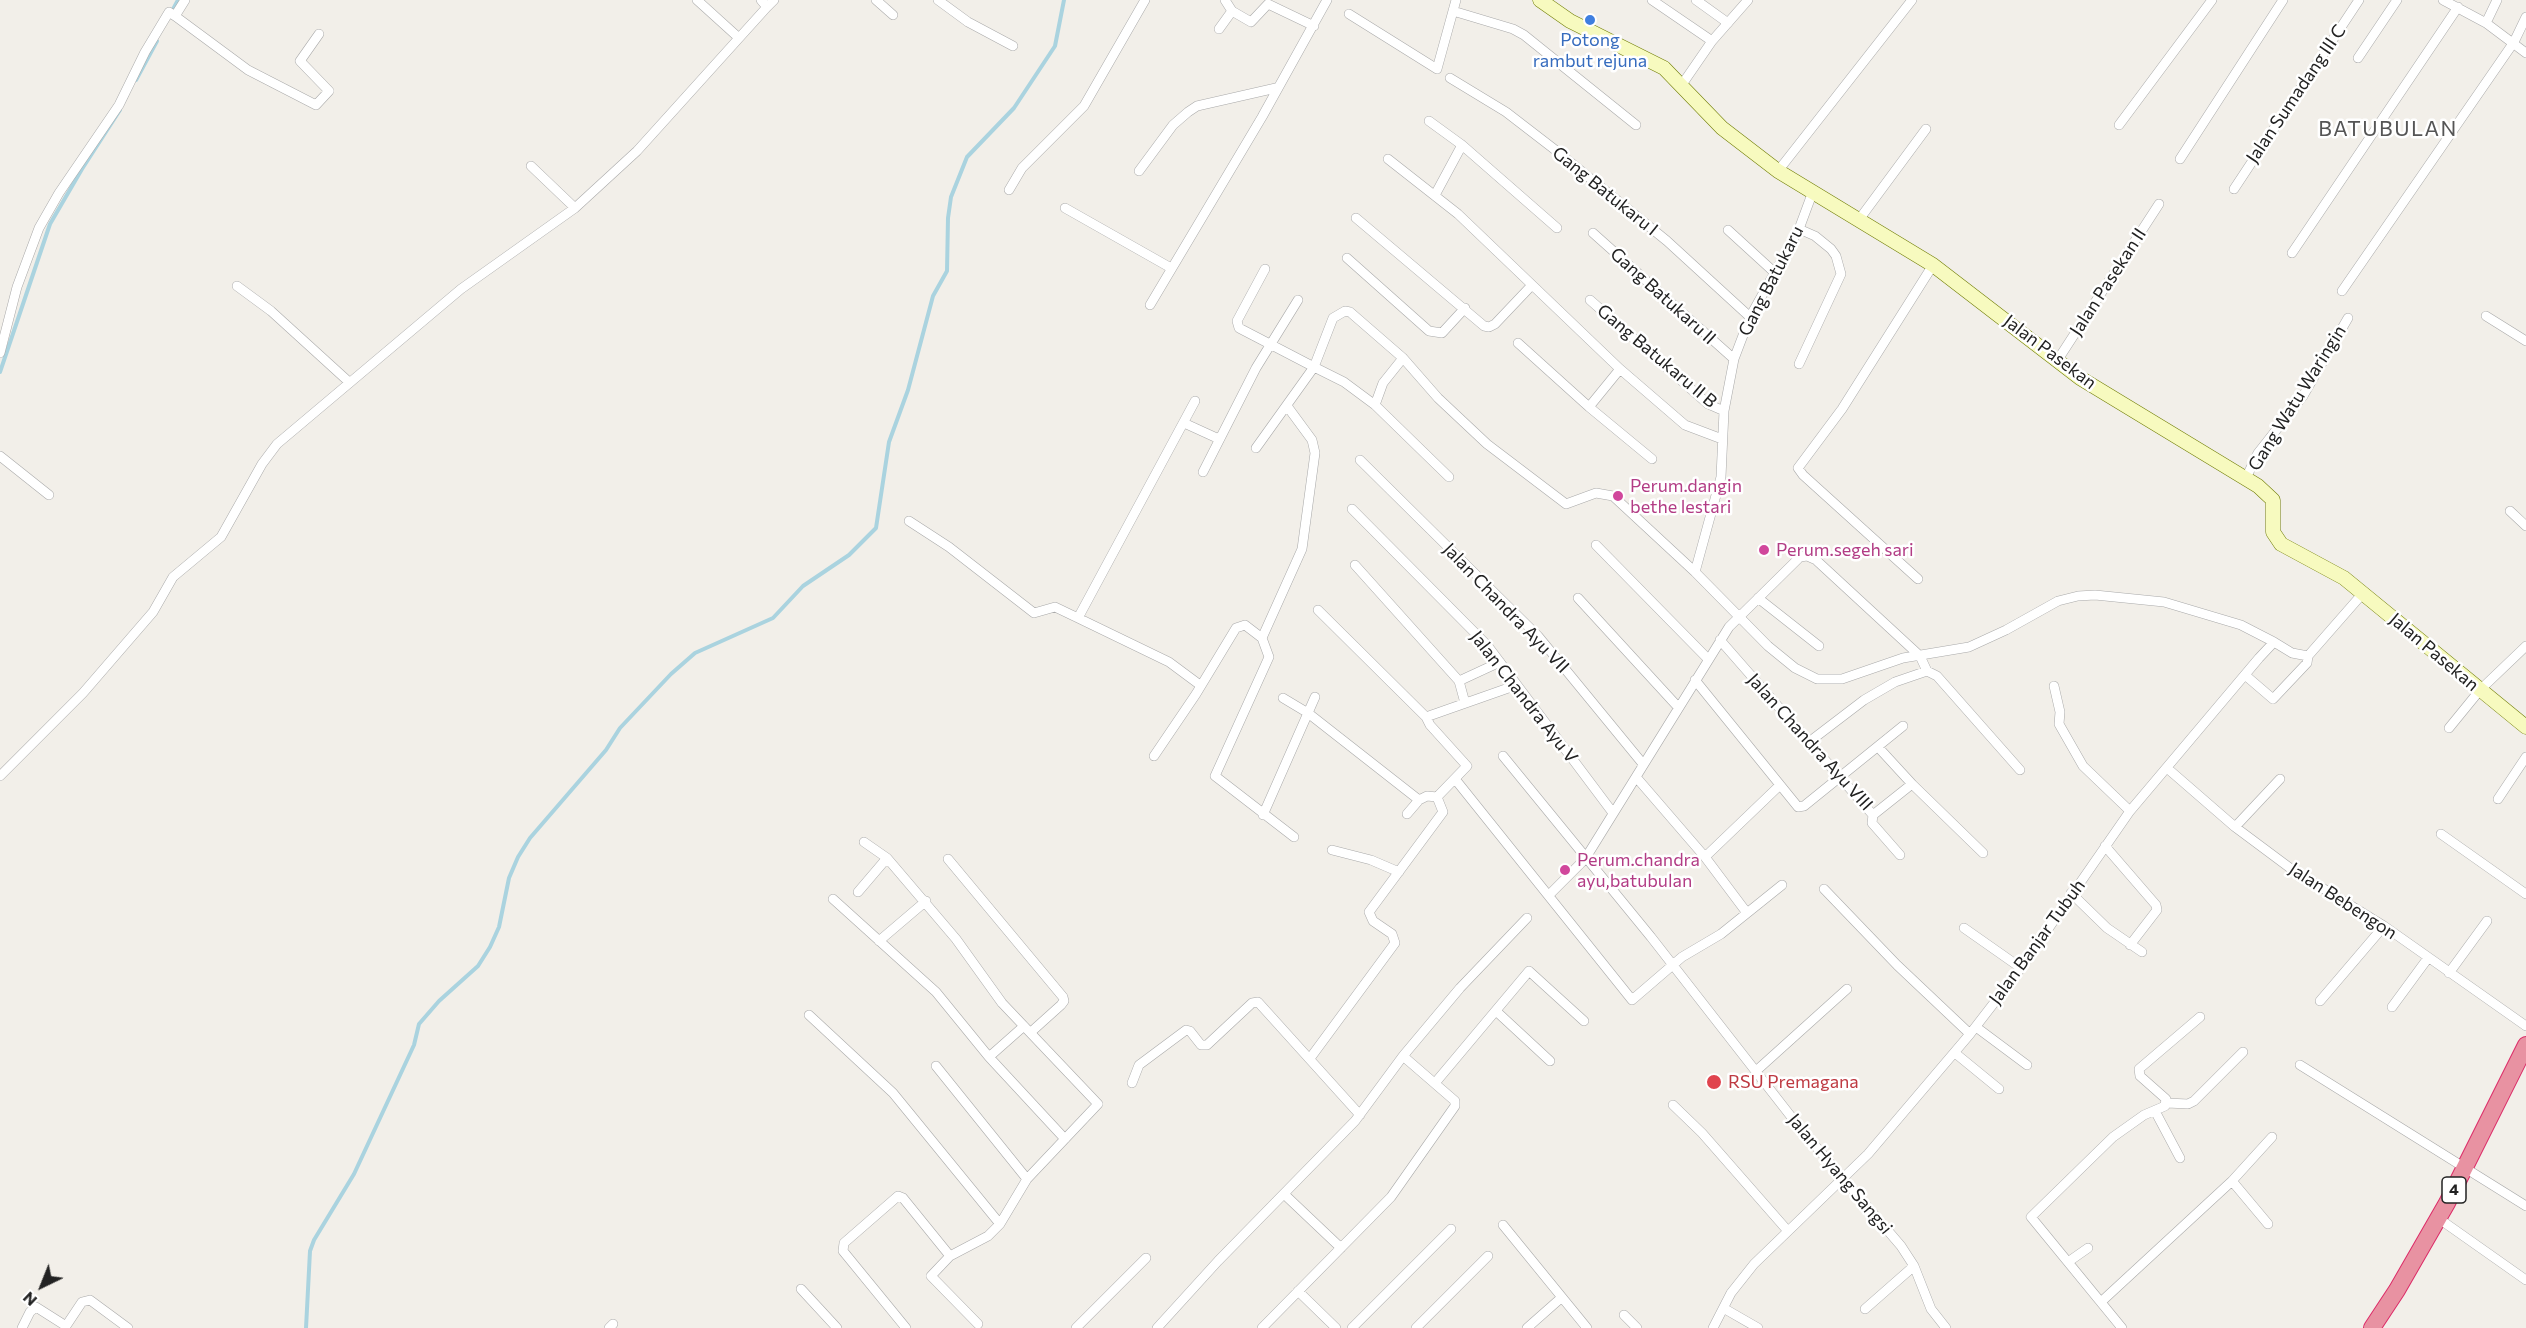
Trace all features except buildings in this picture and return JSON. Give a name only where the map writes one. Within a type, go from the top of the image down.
[{"type":"highway","name":"4","points":[[2372,1328],[2397,1290],[2466,1168],[2526,1045]]},
{"type":"street","points":[[175,16],[185,0]]},
{"type":"street","points":[[697,0],[739,38]]},
{"type":"street","points":[[876,0],[893,15]]},
{"type":"street","points":[[938,0],[968,22],[1013,46]]},
{"type":"street","points":[[1225,0],[1232,11],[1251,22],[1265,6],[1272,4],[1314,26]]},
{"type":"street","points":[[1150,305],[1262,117],[1276,88],[1327,0]]},
{"type":"street","name":"Jalan Pasekan","points":[[1540,0],[1579,25],[1657,63],[1722,128],[1778,171],[1812,194],[1932,265],[1975,295],[2080,378],[2246,478],[2273,500],[2273,532],[2281,544],[2336,573],[2364,592],[2526,727]]},
{"type":"street","points":[[1652,0],[1712,41]]},
{"type":"street","points":[[1696,0],[1728,23]]},
{"type":"street","points":[[1681,86],[1712,41],[1748,0]]},
{"type":"street","points":[[1778,171],[1912,0]]},
{"type":"street","points":[[2119,125],[2212,0]]},
{"type":"street","points":[[2180,159],[2283,0]]},
{"type":"street","name":"Jalan Sumadang III C","points":[[2234,189],[2359,0]]},
{"type":"street","points":[[2358,58],[2397,0]]},
{"type":"street","points":[[2486,23],[2497,0]]},
{"type":"street","points":[[1009,190],[1022,168],[1084,106],[1142,1]]},
{"type":"street","points":[[0,776],[83,693],[153,612],[173,577],[220,537],[267,455],[277,444],[460,289],[509,252],[575,208],[638,151],[739,38],[767,2]]},
{"type":"street","points":[[1349,14],[1437,69],[1454,3],[1524,35],[1636,125]]},
{"type":"street","points":[[2292,253],[2451,3],[2486,23],[2526,53]]},
{"type":"street","points":[[1219,29],[1232,11]]},
{"type":"street","points":[[0,353],[17,286],[39,228],[59,193],[119,105],[144,52],[169,12],[248,70],[316,105],[329,91],[300,61],[319,34]]},
{"type":"street","points":[[2342,291],[2514,42],[2526,17]]},
{"type":"street","name":"Gang Batukaru I","points":[[1450,78],[1506,112],[1554,149],[1667,242],[1750,317]]},
{"type":"street","points":[[1139,171],[1173,125],[1197,106],[1276,88]]},
{"type":"street","points":[[1429,121],[1462,144],[1557,228]]},
{"type":"street","points":[[1858,221],[1926,129]]},
{"type":"street","points":[[1435,195],[1462,144]]},
{"type":"street","points":[[1388,159],[1435,195],[1620,369],[1685,425],[1722,439]]},
{"type":"street","points":[[531,166],[575,208]]},
{"type":"street","name":"Gang Batukaru","points":[[1695,572],[1721,477],[1724,411],[1734,359],[1750,317],[1799,229],[1812,194]]},
{"type":"street","name":"Jalan Pasekan II","points":[[2057,361],[2159,204]]},
{"type":"street","points":[[1065,208],[1171,268]]},
{"type":"street","points":[[1356,218],[1489,327],[1532,285]]},
{"type":"street","points":[[1798,364],[1840,274],[1836,256],[1831,249],[1815,236],[1799,229]]},
{"type":"street","points":[[1728,230],[1774,272]]},
{"type":"street","name":"Gang Batukaru II","points":[[1593,233],[1734,359]]},
{"type":"street","points":[[1347,258],[1429,331],[1442,333],[1465,308]]},
{"type":"street","points":[[1918,579],[1803,476],[1798,468],[1842,409],[1932,265]]},
{"type":"street","points":[[1264,269],[1237,324],[1271,345],[1344,382],[1375,405],[1449,477]]},
{"type":"street","points":[[237,286],[271,311],[350,381]]},
{"type":"street","points":[[1203,472],[1219,439],[1298,300]]},
{"type":"street","name":"Gang Batukaru II B","points":[[1590,300],[1708,404],[1724,411]]},
{"type":"street","points":[[1256,448],[1314,367],[1334,318],[1345,310],[1403,358],[1438,398],[1487,444],[1563,501],[1570,503],[1596,493],[1614,496],[1695,572],[1777,654],[1795,668],[1817,679],[1842,679],[1903,658],[1969,647],[2006,630],[2058,601],[2095,595],[2164,602],[2241,625],[2292,653],[2308,656]]},
{"type":"street","points":[[2487,316],[2526,341]]},
{"type":"street","name":"Gang Watu Waringin","points":[[2246,478],[2258,453],[2303,396],[2348,318]]},
{"type":"street","points":[[1518,343],[1589,407],[1652,459]]},
{"type":"street","points":[[1375,405],[1383,383],[1403,358]]},
{"type":"street","points":[[1589,407],[1620,369]]},
{"type":"street","points":[[1078,618],[1195,400]]},
{"type":"street","points":[[1262,638],[1302,549],[1315,453],[1312,440],[1287,406]]},
{"type":"street","points":[[1184,423],[1219,439]]},
{"type":"street","points":[[0,456],[49,495]]},
{"type":"street","name":"Jalan Chandra Ayu VII","points":[[1360,460],[1538,636],[1643,764]]},
{"type":"street","name":"Jalan Chandra Ayu V","points":[[1352,509],[1500,662],[1614,813]]},
{"type":"street","points":[[2510,511],[2526,526]]},
{"type":"street","points":[[909,521],[949,547],[1034,613],[1055,607],[1169,662],[1200,685]]},
{"type":"street","points":[[1596,545],[1708,659]]},
{"type":"street","points":[[1549,895],[1585,859],[1708,659],[1738,616],[1793,562],[1807,556],[1816,560],[1920,656],[1927,671],[1937,676],[2020,770]]},
{"type":"street","points":[[1355,565],[1460,681],[1466,703]]},
{"type":"street","points":[[2245,675],[2273,699],[2307,663],[2308,656],[2364,592]]},
{"type":"street","points":[[1578,598],[1678,707]]},
{"type":"street","points":[[1758,598],[1819,646]]},
{"type":"street","points":[[1318,610],[1426,717],[1430,725],[1467,766],[1437,797]]},
{"type":"street","points":[[1154,756],[1239,625],[1245,625],[1262,638],[1268,650],[1268,664],[1215,776],[1294,837]]},
{"type":"street","name":"Jalan Chandra Ayu VIII","points":[[1720,640],[1873,815],[1912,784]]},
{"type":"street","name":"Jalan Banjar Tubuh","points":[[1713,1328],[1725,1309],[1731,1293],[1747,1272],[1887,1133],[1973,1031],[2021,968],[2071,893],[2130,812],[2274,642]]},
{"type":"street","points":[[2449,728],[2526,646]]},
{"type":"street","points":[[1460,681],[1500,662]]},
{"type":"street","points":[[1809,742],[1864,700],[1895,682],[1927,671]]},
{"type":"street","points":[[1695,680],[1779,786],[1795,805],[1801,807],[1903,726]]},
{"type":"street","points":[[1426,717],[1517,685]]},
{"type":"street","points":[[2054,686],[2060,712],[2059,724],[2083,766],[2130,812]]},
{"type":"street","points":[[1263,815],[1315,697]]},
{"type":"street","points":[[1283,698],[1308,713],[1419,800]]},
{"type":"street","points":[[1878,747],[1912,784],[1983,853]]},
{"type":"street","name":"Jalan Hyang Sangsi","points":[[1503,756],[1843,1179],[1901,1246],[1914,1266],[1932,1309],[1946,1328]]},
{"type":"street","points":[[2498,799],[2526,757]]},
{"type":"street","name":"Jalan Bebengon","points":[[2167,768],[2235,827],[2290,868],[2384,926],[2526,1026]]},
{"type":"street","points":[[1636,777],[1705,857],[1747,913]]},
{"type":"street","points":[[1455,779],[1632,1000],[1671,965],[1721,934],[1782,885]]},
{"type":"street","points":[[2235,827],[2280,780]]},
{"type":"street","points":[[1705,857],[1779,786]]},
{"type":"street","points":[[1407,814],[1419,800],[1427,796],[1437,797]]},
{"type":"street","points":[[1311,1057],[1395,943],[1392,934],[1373,921],[1369,912],[1443,812],[1437,797]]},
{"type":"street","points":[[1873,815],[1872,823],[1900,855]]},
{"type":"street","points":[[2441,834],[2526,894]]},
{"type":"street","points":[[864,842],[887,858],[926,901],[1002,1003],[1098,1104],[1027,1179],[1000,1224],[988,1236],[950,1256],[934,1272],[933,1280],[978,1324]]},
{"type":"street","points":[[2105,846],[2156,905],[2157,910],[2130,945]]},
{"type":"street","points":[[1332,850],[1371,860],[1399,872]]},
{"type":"street","points":[[858,892],[887,858]]},
{"type":"street","points":[[948,858],[1064,1001],[1062,1005],[989,1058]]},
{"type":"street","points":[[1824,889],[1897,965],[1973,1031],[2027,1065]]},
{"type":"street","points":[[2071,893],[2107,928],[2142,952]]},
{"type":"street","points":[[833,899],[936,992],[989,1058],[1065,1139]]},
{"type":"street","points":[[879,941],[926,901]]},
{"type":"street","points":[[1157,1328],[1179,1302],[1360,1115],[1403,1056],[1461,988],[1527,918]]},
{"type":"street","points":[[2449,973],[2487,921]]},
{"type":"street","points":[[2320,1001],[2384,926]]},
{"type":"street","points":[[1964,928],[2021,968]]},
{"type":"street","points":[[2392,1007],[2428,958]]},
{"type":"street","points":[[1435,1083],[1529,971],[1584,1021]]},
{"type":"street","points":[[1756,1071],[1847,989]]},
{"type":"street","points":[[1132,1083],[1139,1065],[1186,1030],[1190,1031],[1201,1045],[1207,1045],[1254,1002],[1260,1003],[1311,1057],[1360,1115]]},
{"type":"street","points":[[1496,1011],[1550,1060]]},
{"type":"street","points":[[809,1015],[893,1093],[1000,1224]]},
{"type":"street","points":[[2200,1017],[2139,1069],[2139,1076],[2154,1086],[2167,1103],[2188,1104],[2194,1101],[2243,1052]]},
{"type":"street","points":[[1954,1053],[1999,1089]]},
{"type":"street","points":[[1262,1328],[1391,1197],[1455,1106],[1455,1101],[1403,1056]]},
{"type":"street","points":[[2300,1065],[2526,1206]]},
{"type":"street","points":[[936,1066],[1027,1179]]},
{"type":"street","points":[[2122,1328],[2031,1217],[2098,1150],[2132,1122],[2162,1109],[2167,1103]]},
{"type":"street","points":[[1673,1105],[1702,1133],[1787,1230]]},
{"type":"street","points":[[2154,1111],[2180,1158]]},
{"type":"street","points":[[2102,1301],[2232,1181],[2272,1137]]},
{"type":"street","points":[[2232,1181],[2268,1224]]},
{"type":"street","points":[[1284,1194],[1341,1248]]},
{"type":"street","points":[[906,1328],[842,1247],[893,1198],[898,1196],[903,1198],[950,1256]]},
{"type":"street","points":[[2438,1218],[2526,1280]]},
{"type":"street","points":[[1503,1225],[1587,1328]]},
{"type":"street","points":[[1352,1328],[1451,1229]]},
{"type":"street","points":[[2068,1262],[2088,1248]]},
{"type":"street","points":[[1416,1328],[1488,1256]]},
{"type":"street","points":[[1076,1328],[1146,1258]]},
{"type":"street","points":[[1865,1309],[1914,1266]]},
{"type":"street","points":[[801,1289],[837,1328]]},
{"type":"street","points":[[1298,1291],[1336,1328]]},
{"type":"street","points":[[1527,1328],[1561,1298]]},
{"type":"street","points":[[22,1328],[32,1310],[38,1307],[66,1327],[82,1302],[90,1300],[128,1328]]},
{"type":"street","points":[[1725,1309],[1758,1328]]},
{"type":"street","points":[[1624,1315],[1637,1328]]},
{"type":"waterway","points":[[171,13],[178,0]]},
{"type":"waterway","points":[[306,1328],[310,1251],[314,1240],[354,1174],[414,1045],[419,1024],[439,1001],[478,966],[490,947],[499,927],[509,878],[530,838],[606,750],[620,728],[671,674],[695,653],[773,618],[803,586],[849,555],[876,528],[889,442],[908,390],[933,296],[947,271],[948,218],[951,197],[967,157],[1014,108],[1055,46],[1064,0]]},
{"type":"waterway","points":[[136,80],[157,41]]},
{"type":"waterway","points":[[0,372],[50,224],[120,110]]},
{"type":"place","name":"Potong rambut rejuna","points":[[1590,20]]},
{"type":"place","name":"Perum.dangin bethe lestari","points":[[1618,496]]},
{"type":"place","name":"Perum.segeh sari","points":[[1764,550]]},
{"type":"place","name":"Perum.chandra ayu,batubulan","points":[[1565,870]]},
{"type":"place","name":"RSU Premagana","points":[[1714,1082]]},
{"type":"district","name":"BATUBULAN","points":[[2388,129]]}]
